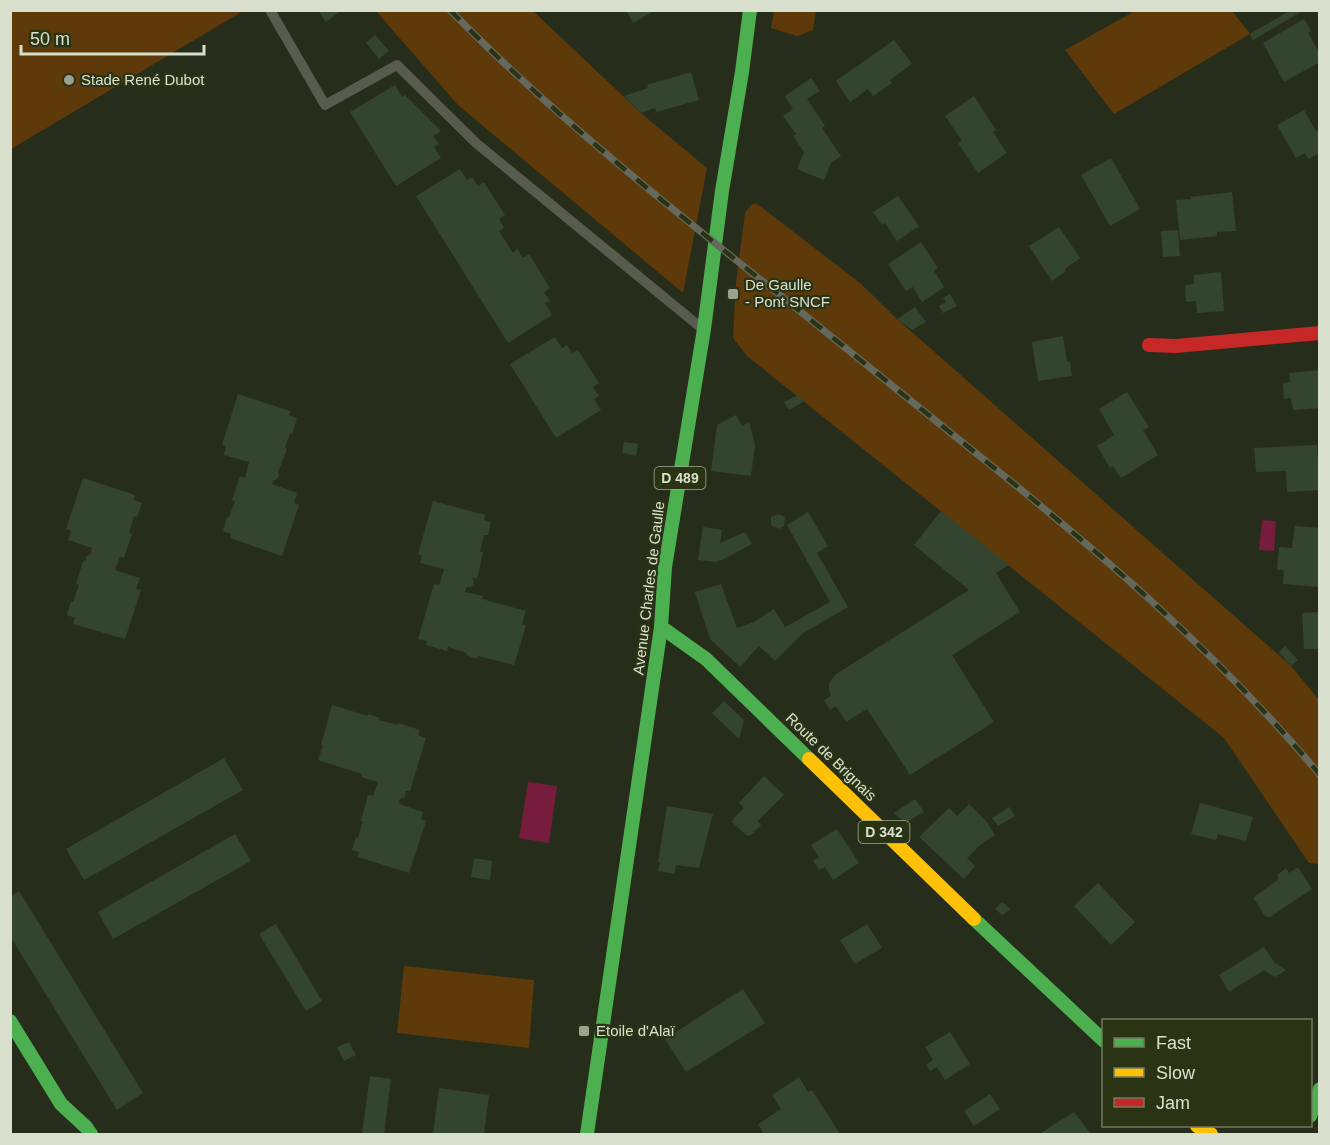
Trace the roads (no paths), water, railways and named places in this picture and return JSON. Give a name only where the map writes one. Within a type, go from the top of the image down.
[{"type":"main road","name":"Avenue Charles de Gaulle","points":[[587,1134],[661,627],[666,567],[704,329],[750,10]]},
{"type":"main road","points":[[1149,345],[1176,346],[1320,333]]},
{"type":"main road","name":"Route de Brignais","points":[[661,627],[706,659],[986,931],[1102,1039]]},
{"type":"main road","points":[[10,1020],[62,1104],[91,1134]]},
{"type":"main road","points":[[1312,1113],[1320,1089]]},
{"type":"lane","points":[[270,10],[325,105],[397,65],[476,143],[704,329]]},
{"type":"railway","points":[[450,10],[516,74],[619,165],[1104,559],[1194,641],[1279,728],[1320,775]]},
{"type":"place","name":"Stade René Dubot","points":[[69,80]]},
{"type":"place","name":"De Gaulle - Pont SNCF","points":[[733,294]]},
{"type":"place","name":"Etoile d'Alaï","points":[[584,1031]]}]
